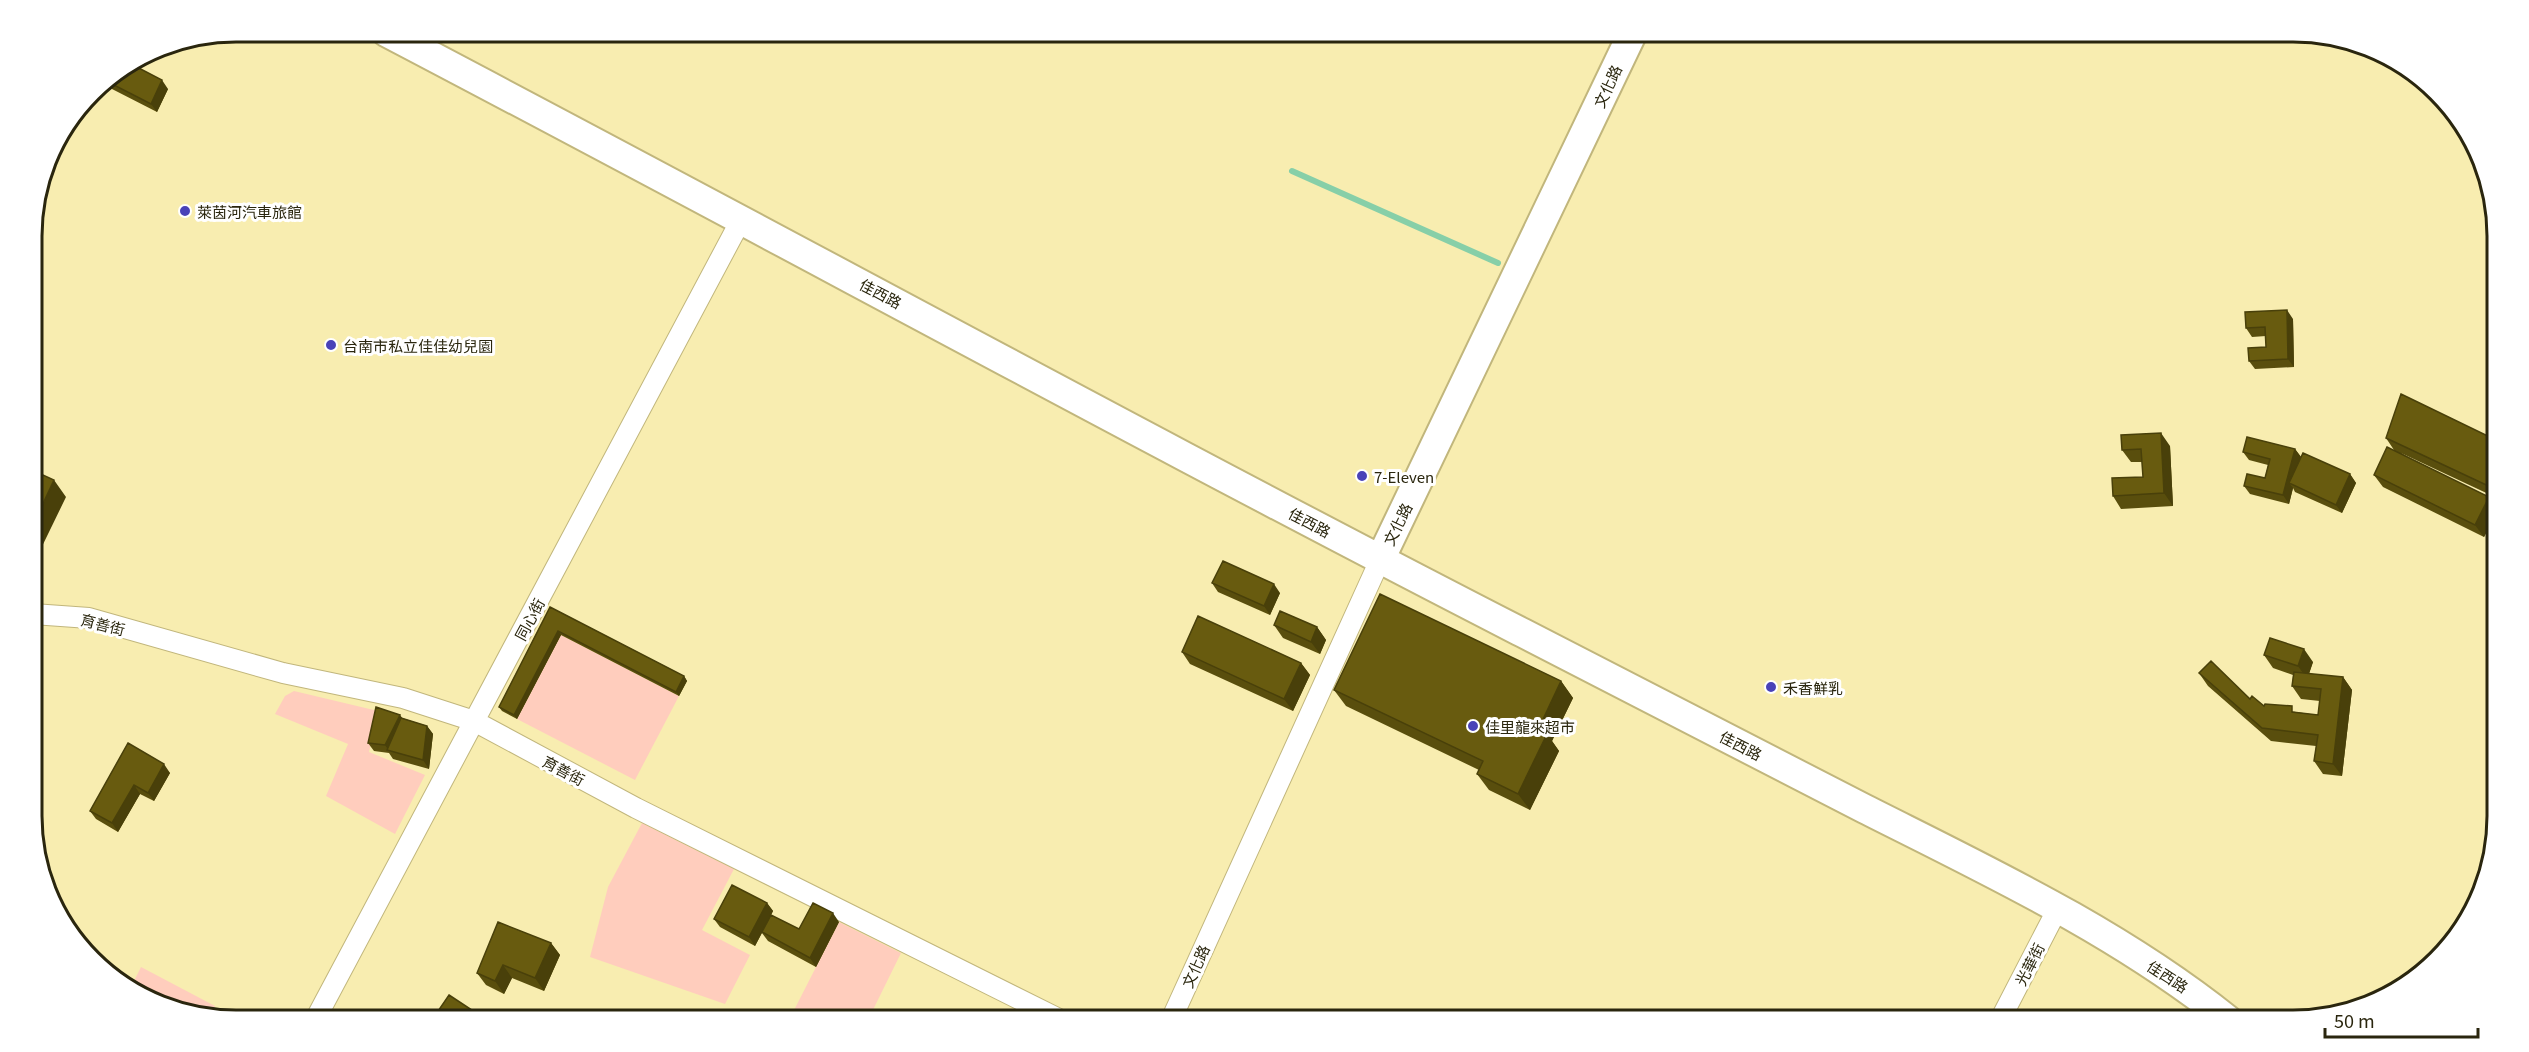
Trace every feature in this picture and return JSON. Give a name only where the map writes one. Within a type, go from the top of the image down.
[{"type":"street","name":"佳西路","points":[[405,42],[742,218],[1380,560],[1837,795],[2001,876],[2182,984],[2215,1010]]},
{"type":"street","name":"文化路","points":[[1176,1010],[1380,560],[1628,42]]},
{"type":"street","name":"同心街","points":[[320,1010],[742,218]]},
{"type":"street","name":"育善街","points":[[42,615],[89,618],[283,673],[403,698],[474,721],[636,808],[1041,1010]]},
{"type":"street","name":"光華街","points":[[2005,1010],[2058,908]]},
{"type":"shaded area","points":[[561,635],[679,696],[635,780],[517,719]]},
{"type":"shaded area","points":[[294,691],[378,711],[369,752],[425,775],[395,834],[326,796],[348,744],[275,714],[285,696]]},
{"type":"shaded area","points":[[642,823],[734,869],[702,930],[750,955],[725,1004],[590,957],[608,887]]},
{"type":"shaded area","points":[[839,922],[901,953],[873,1010],[794,1010]]},
{"type":"shaded area","points":[[141,967],[215,1006],[214,1009],[173,1000],[134,981]]},
{"type":"building","points":[[139,68],[162,80],[151,104],[114,85]]},
{"type":"building","points":[[2287,310],[2288,359],[2249,361],[2248,348],[2266,347],[2265,327],[2246,328],[2245,312]]},
{"type":"building","points":[[2401,394],[2487,436],[2487,485],[2386,438]]},
{"type":"building","points":[[2161,433],[2164,493],[2113,496],[2112,478],[2143,477],[2141,449],[2122,450],[2121,435]]},
{"type":"building","points":[[2247,437],[2295,449],[2283,495],[2244,486],[2247,474],[2265,478],[2270,459],[2243,452]]},
{"type":"building","points":[[2387,447],[2487,496],[2487,501],[2475,525],[2374,475]]},
{"type":"building","points":[[2303,453],[2350,474],[2336,505],[2289,483]]},
{"type":"building","points":[[42,475],[54,480],[42,506]]},
{"type":"building","points":[[1223,561],[1274,584],[1264,606],[1212,583]]},
{"type":"building","name":"佳里龍來超市","points":[[1380,594],[1561,681],[1538,730],[1547,734],[1518,794],[1477,774],[1483,761],[1334,690]]},
{"type":"building","points":[[550,607],[684,676],[676,692],[558,631],[514,715],[499,707]]},
{"type":"building","points":[[1280,611],[1317,627],[1311,642],[1274,625]]},
{"type":"building","points":[[1198,616],[1301,663],[1284,699],[1182,652]]},
{"type":"building","points":[[2270,638],[2304,649],[2298,666],[2264,655]]},
{"type":"building","points":[[2211,661],[2250,699],[2252,696],[2264,706],[2265,704],[2292,706],[2292,712],[2318,715],[2321,689],[2292,686],[2294,672],[2343,677],[2333,764],[2314,761],[2318,735],[2262,728],[2199,673]]},
{"type":"building","points":[[376,707],[400,715],[385,745],[368,743]]},
{"type":"building","points":[[401,718],[427,726],[423,760],[387,750]]},
{"type":"building","points":[[128,743],[164,764],[148,793],[134,785],[112,823],[90,811]]},
{"type":"building","points":[[732,885],[767,903],[749,937],[714,919]]},
{"type":"building","points":[[813,903],[833,913],[810,958],[762,932],[771,915],[799,929]]},
{"type":"building","points":[[498,922],[551,943],[535,978],[503,965],[495,981],[477,973]]},
{"type":"building","points":[[449,995],[472,1010],[439,1010]]},
{"type":"waterway","points":[[1292,171],[1498,263]]},
{"type":"place","name":"萊茵河汽車旅館","points":[[185,211]]},
{"type":"place","name":"台南市私立佳佳幼兒園","points":[[331,345]]},
{"type":"place","name":"7-Eleven","points":[[1362,476]]},
{"type":"place","name":"禾香鮮乳","points":[[1771,687]]},
{"type":"place","name":"佳里龍來超市","points":[[1473,726]]}]
